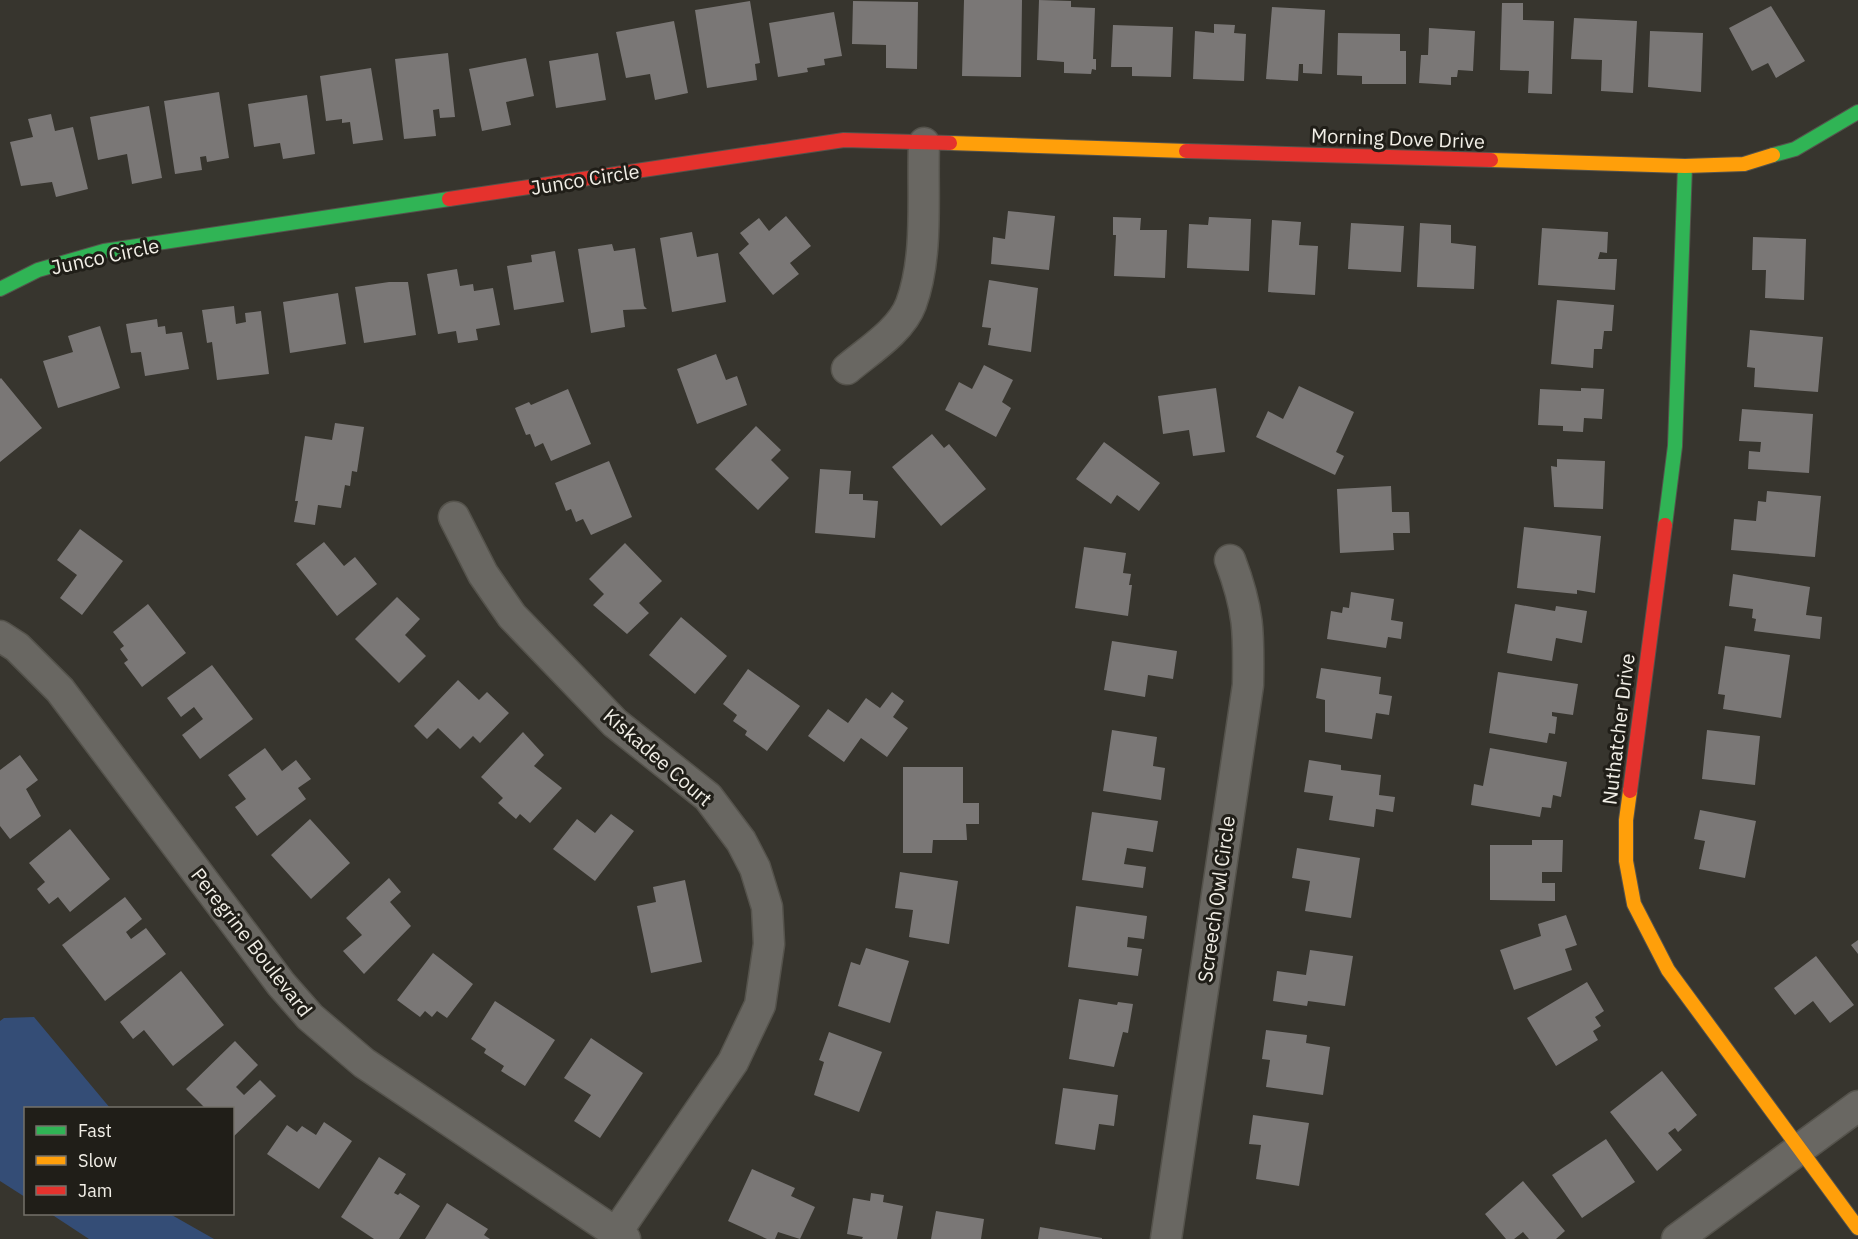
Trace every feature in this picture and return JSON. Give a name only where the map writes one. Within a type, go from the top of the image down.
[{"type":"street","name":"Morning Dove Drive","points":[[924,142],[1685,166],[1744,164],[1795,149],[1858,112]]},
{"type":"street","name":"Junco Circle","points":[[0,289],[38,270],[104,251],[844,140],[924,142]]},
{"type":"street","points":[[847,369],[891,332],[910,305],[920,257],[924,142]]},
{"type":"street","name":"Nuthatcher Drive","points":[[1685,166],[1675,446],[1626,819],[1626,861],[1634,904],[1668,970],[1858,1228]]},
{"type":"street","name":"Kiskadee Court","points":[[454,517],[483,574],[512,616],[615,723],[708,797],[741,841],[755,868],[767,907],[769,944],[760,1005],[733,1062],[620,1236]]},
{"type":"street","name":"Screech Owl Circle","points":[[1166,1239],[1248,685],[1250,629],[1244,596],[1230,560]]},
{"type":"street","name":"Peregrine Boulevard","points":[[0,636],[17,647],[60,690],[281,984],[310,1017],[364,1063],[620,1236]]},
{"type":"street","points":[[1677,1239],[1858,1106]]},
{"type":"water","points":[[34,1017],[109,1107],[24,1107],[24,1196],[0,1181],[0,1021],[4,1018]]},
{"type":"water","points":[[53,1215],[172,1215],[214,1239],[89,1239]]},
{"type":"building","points":[[964,0],[1022,0],[1021,77],[962,76]]},
{"type":"building","points":[[1039,0],[1071,1],[1071,7],[1095,8],[1093,59],[1096,59],[1096,70],[1092,69],[1091,74],[1064,73],[1064,62],[1037,60]]},
{"type":"building","points":[[750,1],[760,63],[755,64],[757,80],[707,88],[695,10]]},
{"type":"building","points":[[853,1],[918,2],[917,69],[886,68],[886,45],[852,44]]},
{"type":"building","points":[[1502,3],[1523,3],[1523,20],[1554,21],[1552,94],[1528,93],[1529,71],[1500,70]]},
{"type":"building","points":[[1771,6],[1805,61],[1776,78],[1768,63],[1752,71],[1729,28]]},
{"type":"building","points":[[1272,7],[1325,10],[1322,74],[1303,73],[1303,64],[1299,64],[1298,81],[1266,79]]},
{"type":"building","points":[[834,12],[842,56],[824,59],[825,65],[807,68],[808,72],[778,77],[769,23]]},
{"type":"building","points":[[1574,18],[1637,21],[1633,93],[1601,91],[1602,60],[1571,59]]},
{"type":"building","points":[[674,21],[688,93],[655,100],[650,74],[626,78],[616,32]]},
{"type":"building","points":[[1214,24],[1235,25],[1234,33],[1246,34],[1244,81],[1193,79],[1195,31],[1214,33]]},
{"type":"building","points":[[1113,25],[1173,27],[1171,77],[1132,76],[1132,67],[1111,67]]},
{"type":"building","points":[[1429,28],[1475,31],[1473,71],[1458,70],[1457,77],[1451,77],[1451,85],[1419,83],[1421,55],[1428,55]]},
{"type":"building","points":[[1650,31],[1703,33],[1701,92],[1648,87]]},
{"type":"building","points":[[1338,33],[1400,34],[1400,51],[1406,51],[1406,84],[1362,84],[1362,76],[1337,75]]},
{"type":"building","points":[[448,53],[455,117],[440,118],[439,109],[433,110],[436,136],[404,139],[395,59]]},
{"type":"building","points":[[598,53],[606,100],[556,108],[549,61]]},
{"type":"building","points":[[526,58],[534,96],[506,102],[511,125],[482,131],[469,69]]},
{"type":"building","points":[[371,68],[383,140],[353,144],[350,122],[342,123],[342,119],[326,121],[320,76]]},
{"type":"building","points":[[219,92],[229,158],[207,162],[206,156],[200,157],[202,170],[175,174],[164,101]]},
{"type":"building","points":[[307,95],[315,154],[283,159],[280,143],[254,147],[248,104]]},
{"type":"building","points":[[149,106],[162,178],[132,184],[127,154],[98,160],[90,117]]},
{"type":"building","points":[[51,114],[55,131],[73,127],[88,189],[56,197],[52,182],[21,186],[10,142],[33,137],[28,119]]},
{"type":"building","points":[[1008,211],[1055,216],[1049,270],[991,264],[993,237],[1005,239]]},
{"type":"building","points":[[786,216],[811,246],[790,263],[799,274],[773,295],[739,253],[749,244],[740,233],[759,218],[769,231]]},
{"type":"building","points":[[1113,217],[1141,218],[1140,230],[1167,230],[1165,278],[1114,276],[1116,235],[1113,235]]},
{"type":"building","points":[[1209,217],[1251,219],[1249,271],[1187,268],[1189,224],[1208,225]]},
{"type":"building","points":[[1272,220],[1301,222],[1299,245],[1318,246],[1315,295],[1268,292]]},
{"type":"building","points":[[1351,223],[1404,226],[1401,272],[1348,269]]},
{"type":"building","points":[[1420,223],[1451,225],[1451,243],[1476,246],[1474,289],[1417,287]]},
{"type":"building","points":[[1542,228],[1608,232],[1607,253],[1600,252],[1598,259],[1617,259],[1615,290],[1538,285]]},
{"type":"building","points":[[692,232],[697,257],[718,253],[726,302],[672,312],[660,238]]},
{"type":"building","points":[[1753,237],[1806,239],[1804,300],[1765,298],[1766,270],[1752,270]]},
{"type":"building","points":[[612,244],[614,251],[635,248],[644,306],[647,309],[623,310],[625,327],[591,333],[578,249]]},
{"type":"building","points":[[555,251],[564,302],[514,310],[507,266],[532,262],[531,255]]},
{"type":"building","points":[[457,269],[460,286],[473,284],[474,291],[493,288],[500,325],[476,329],[478,340],[458,343],[456,331],[438,334],[427,274]]},
{"type":"building","points":[[989,280],[1038,288],[1031,352],[988,345],[991,328],[982,327]]},
{"type":"building","points":[[408,282],[416,335],[364,343],[355,287]]},
{"type":"building","points":[[338,293],[346,344],[290,353],[283,302]]},
{"type":"building","points":[[1557,300],[1614,305],[1612,331],[1604,331],[1602,349],[1594,349],[1593,368],[1551,364]]},
{"type":"building","points":[[234,306],[236,324],[246,322],[245,313],[261,311],[269,374],[217,380],[212,342],[207,343],[202,310]]},
{"type":"building","points":[[157,319],[158,327],[165,326],[166,334],[182,332],[189,369],[145,376],[141,352],[131,353],[126,324]]},
{"type":"building","points":[[100,326],[120,388],[58,408],[43,361],[73,352],[68,336]]},
{"type":"building","points":[[1750,330],[1823,337],[1818,392],[1754,387],[1755,368],[1747,367]]},
{"type":"building","points":[[716,354],[726,380],[737,376],[747,405],[697,424],[677,369]]},
{"type":"building","points":[[984,365],[1013,380],[1002,402],[1011,408],[996,437],[945,410],[959,382],[972,389]]},
{"type":"building","points":[[0,379],[42,428],[0,462]]},
{"type":"building","points":[[1299,386],[1354,412],[1336,452],[1344,456],[1335,475],[1256,437],[1268,411],[1283,419]]},
{"type":"building","points":[[1216,388],[1225,452],[1193,456],[1189,430],[1163,434],[1158,396]]},
{"type":"building","points":[[1581,388],[1604,389],[1602,419],[1584,418],[1583,432],[1563,431],[1563,426],[1538,425],[1540,389],[1581,391]]},
{"type":"building","points":[[568,389],[591,444],[551,461],[543,443],[535,447],[530,434],[526,435],[515,408],[529,402],[531,405]]},
{"type":"building","points":[[1742,409],[1813,414],[1809,473],[1748,469],[1749,451],[1760,452],[1761,442],[1739,441]]},
{"type":"building","points":[[335,423],[364,427],[357,472],[352,471],[350,486],[345,485],[341,508],[318,505],[315,525],[294,522],[305,436],[332,440]]},
{"type":"building","points":[[756,426],[781,450],[771,460],[789,478],[758,510],[715,469]]},
{"type":"building","points":[[932,434],[944,448],[949,444],[986,489],[941,526],[892,467]]},
{"type":"building","points":[[1104,442],[1160,483],[1139,511],[1117,495],[1111,504],[1076,479]]},
{"type":"building","points":[[1557,459],[1605,461],[1603,509],[1554,507],[1551,466],[1557,467]]},
{"type":"building","points":[[609,461],[632,517],[591,535],[583,519],[576,522],[571,509],[566,511],[555,483]]},
{"type":"building","points":[[820,469],[851,471],[849,494],[863,494],[863,500],[878,501],[875,538],[815,533]]},
{"type":"building","points":[[1391,486],[1392,512],[1409,512],[1410,533],[1393,533],[1394,550],[1340,553],[1337,489]]},
{"type":"building","points":[[1767,491],[1821,496],[1815,557],[1731,550],[1734,519],[1756,521],[1758,501],[1766,502]]},
{"type":"building","points":[[1524,527],[1601,536],[1595,593],[1577,590],[1577,594],[1517,588]]},
{"type":"building","points":[[80,529],[123,561],[82,615],[60,598],[77,575],[57,560]]},
{"type":"building","points":[[324,542],[344,566],[355,557],[377,584],[337,616],[296,564]]},
{"type":"building","points":[[625,543],[662,581],[639,603],[649,613],[627,634],[593,605],[604,594],[589,579]]},
{"type":"building","points":[[1084,547],[1126,553],[1123,573],[1131,574],[1129,585],[1132,585],[1128,616],[1075,608]]},
{"type":"building","points":[[1733,574],[1810,587],[1806,615],[1822,617],[1820,639],[1754,631],[1756,619],[1752,618],[1753,609],[1729,606]]},
{"type":"building","points":[[1351,592],[1394,599],[1391,620],[1403,622],[1401,639],[1388,637],[1386,648],[1327,639],[1331,611],[1342,613],[1343,607],[1349,608]]},
{"type":"building","points":[[397,597],[420,619],[405,635],[426,656],[399,683],[355,639]]},
{"type":"building","points":[[148,604],[186,653],[142,687],[124,663],[128,660],[120,649],[124,646],[113,632]]},
{"type":"building","points":[[1515,604],[1555,611],[1556,606],[1587,611],[1582,643],[1556,638],[1552,661],[1507,653]]},
{"type":"building","points":[[681,617],[727,656],[695,694],[649,655]]},
{"type":"building","points":[[1112,641],[1177,651],[1173,679],[1148,675],[1145,697],[1104,690]]},
{"type":"building","points":[[1725,646],[1790,655],[1781,718],[1723,709],[1725,695],[1718,694]]},
{"type":"building","points":[[212,665],[253,719],[200,759],[182,735],[203,719],[194,707],[181,717],[167,698]]},
{"type":"building","points":[[1321,668],[1381,677],[1379,694],[1392,696],[1389,715],[1376,713],[1372,739],[1325,732],[1325,700],[1316,698]]},
{"type":"building","points":[[748,669],[800,706],[767,751],[745,735],[747,731],[733,721],[737,715],[723,704]]},
{"type":"building","points":[[1498,672],[1578,684],[1573,715],[1552,712],[1552,716],[1557,717],[1555,734],[1549,733],[1547,743],[1489,733]]},
{"type":"building","points":[[458,680],[479,700],[487,692],[509,713],[480,743],[473,736],[460,749],[438,728],[427,739],[414,726]]},
{"type":"building","points":[[892,692],[904,701],[893,717],[908,728],[887,757],[861,738],[844,762],[808,736],[828,709],[848,723],[866,698],[880,708]]},
{"type":"building","points":[[1112,730],[1157,737],[1153,766],[1165,768],[1161,800],[1103,791]]},
{"type":"building","points":[[1707,730],[1760,736],[1755,785],[1702,779]]},
{"type":"building","points":[[523,732],[544,755],[534,766],[562,788],[530,823],[520,814],[516,819],[498,803],[503,798],[481,777]]},
{"type":"building","points":[[265,748],[282,771],[296,760],[311,779],[298,788],[306,799],[257,836],[235,807],[246,799],[228,775]]},
{"type":"building","points":[[1490,748],[1567,762],[1561,797],[1553,795],[1551,808],[1542,807],[1540,817],[1471,805],[1474,784],[1483,786]]},
{"type":"building","points":[[20,755],[38,780],[26,789],[41,816],[10,839],[0,826],[0,770]]},
{"type":"building","points":[[1309,760],[1341,765],[1341,770],[1381,775],[1379,795],[1395,797],[1393,812],[1376,809],[1374,827],[1329,820],[1333,796],[1304,792]]},
{"type":"building","points":[[903,767],[963,767],[963,803],[979,803],[979,824],[966,824],[967,840],[933,840],[932,853],[903,853]]},
{"type":"building","points":[[1700,810],[1756,821],[1745,878],[1699,869],[1705,841],[1694,839]]},
{"type":"building","points":[[1092,812],[1158,821],[1153,852],[1127,848],[1124,864],[1146,867],[1143,888],[1082,880]]},
{"type":"building","points":[[611,814],[634,831],[595,881],[553,849],[577,819],[595,833]]},
{"type":"building","points":[[310,819],[350,863],[311,899],[271,855]]},
{"type":"building","points":[[70,829],[110,879],[70,912],[58,897],[49,904],[37,889],[45,882],[29,863]]},
{"type":"building","points":[[1532,840],[1563,840],[1562,872],[1542,872],[1542,883],[1555,883],[1555,901],[1490,900],[1490,845],[1532,845]]},
{"type":"building","points":[[1297,848],[1360,858],[1351,918],[1305,911],[1310,881],[1292,878]]},
{"type":"building","points":[[900,872],[958,881],[949,944],[909,937],[913,910],[895,908]]},
{"type":"building","points":[[389,878],[401,892],[390,902],[411,926],[364,974],[343,951],[362,935],[346,918]]},
{"type":"building","points":[[685,880],[702,962],[651,973],[637,906],[656,902],[653,887]]},
{"type":"building","points":[[125,897],[142,919],[126,932],[131,939],[146,928],[166,954],[105,1001],[62,945]]},
{"type":"building","points":[[1076,906],[1147,916],[1144,939],[1128,937],[1127,947],[1142,949],[1138,976],[1068,967]]},
{"type":"building","points":[[1566,915],[1577,945],[1565,949],[1572,970],[1514,990],[1500,950],[1541,936],[1538,924]]},
{"type":"building","points":[[1858,940],[1858,954],[1851,945]]},
{"type":"building","points":[[866,948],[909,961],[890,1023],[838,1006],[851,962],[860,965]]},
{"type":"building","points":[[1310,950],[1353,956],[1345,1006],[1308,1001],[1307,1006],[1273,1001],[1277,971],[1306,975]]},
{"type":"building","points":[[433,953],[473,984],[447,1018],[437,1011],[432,1017],[425,1011],[420,1017],[397,1000]]},
{"type":"building","points":[[1816,956],[1854,1005],[1830,1023],[1813,1001],[1795,1015],[1774,988]]},
{"type":"building","points":[[181,971],[224,1025],[173,1066],[144,1030],[133,1039],[120,1022]]},
{"type":"building","points":[[1587,982],[1604,1011],[1595,1017],[1601,1026],[1593,1031],[1598,1040],[1556,1066],[1527,1018]]},
{"type":"building","points":[[1079,999],[1117,1005],[1118,1002],[1133,1004],[1128,1033],[1123,1032],[1114,1067],[1069,1059]]},
{"type":"building","points":[[495,1001],[555,1040],[525,1086],[501,1071],[504,1066],[484,1053],[486,1049],[471,1039]]},
{"type":"building","points":[[1266,1030],[1307,1035],[1306,1043],[1330,1047],[1323,1095],[1266,1087],[1270,1060],[1262,1059]]},
{"type":"building","points":[[829,1032],[882,1052],[859,1112],[814,1095],[824,1062],[819,1060]]},
{"type":"building","points":[[591,1038],[643,1073],[600,1138],[574,1121],[591,1095],[564,1078]]},
{"type":"building","points":[[235,1041],[258,1065],[236,1087],[244,1095],[260,1080],[276,1096],[234,1136],[234,1107],[204,1107],[186,1089]]},
{"type":"building","points":[[1662,1071],[1697,1115],[1678,1132],[1675,1128],[1668,1133],[1682,1150],[1657,1171],[1610,1112]]},
{"type":"building","points":[[1063,1088],[1118,1095],[1114,1126],[1099,1124],[1095,1150],[1055,1144]]},
{"type":"building","points":[[1253,1115],[1309,1123],[1299,1186],[1256,1179],[1261,1145],[1249,1144]]},
{"type":"building","points":[[324,1122],[352,1141],[319,1189],[267,1154],[287,1125],[297,1132],[302,1126],[316,1135]]},
{"type":"building","points":[[1606,1139],[1635,1182],[1582,1218],[1552,1175]]},
{"type":"building","points":[[379,1157],[406,1174],[394,1193],[398,1195],[400,1193],[420,1206],[399,1239],[374,1239],[341,1217]]},
{"type":"building","points":[[752,1169],[795,1188],[791,1196],[815,1207],[800,1239],[778,1232],[775,1239],[767,1239],[728,1221]]},
{"type":"building","points":[[1523,1181],[1565,1231],[1556,1239],[1529,1239],[1523,1232],[1514,1239],[1506,1239],[1485,1214]]},
{"type":"building","points":[[871,1193],[884,1195],[883,1202],[903,1206],[897,1239],[862,1239],[863,1237],[847,1234],[853,1198],[870,1201]]},
{"type":"building","points":[[447,1203],[488,1229],[484,1235],[490,1239],[425,1239]]},
{"type":"building","points":[[936,1211],[984,1219],[981,1239],[931,1239]]},
{"type":"building","points":[[1040,1227],[1102,1238],[1102,1239],[1038,1239]]},
{"type":"traffic: fast","points":[[1773,155],[1795,149],[1858,112]]},
{"type":"traffic: fast","points":[[1665,525],[1675,446],[1685,166]]},
{"type":"traffic: fast","points":[[0,289],[38,270],[104,251],[449,199]]},
{"type":"traffic: slow","points":[[950,143],[1186,151]]},
{"type":"traffic: slow","points":[[1491,160],[1685,166],[1744,164],[1773,155]]},
{"type":"traffic: slow","points":[[1630,791],[1626,820],[1626,861],[1634,904],[1668,970],[1858,1228]]},
{"type":"traffic: jam","points":[[449,199],[844,140],[950,143]]},
{"type":"traffic: jam","points":[[1186,151],[1491,160]]},
{"type":"traffic: jam","points":[[1630,791],[1665,525]]}]
